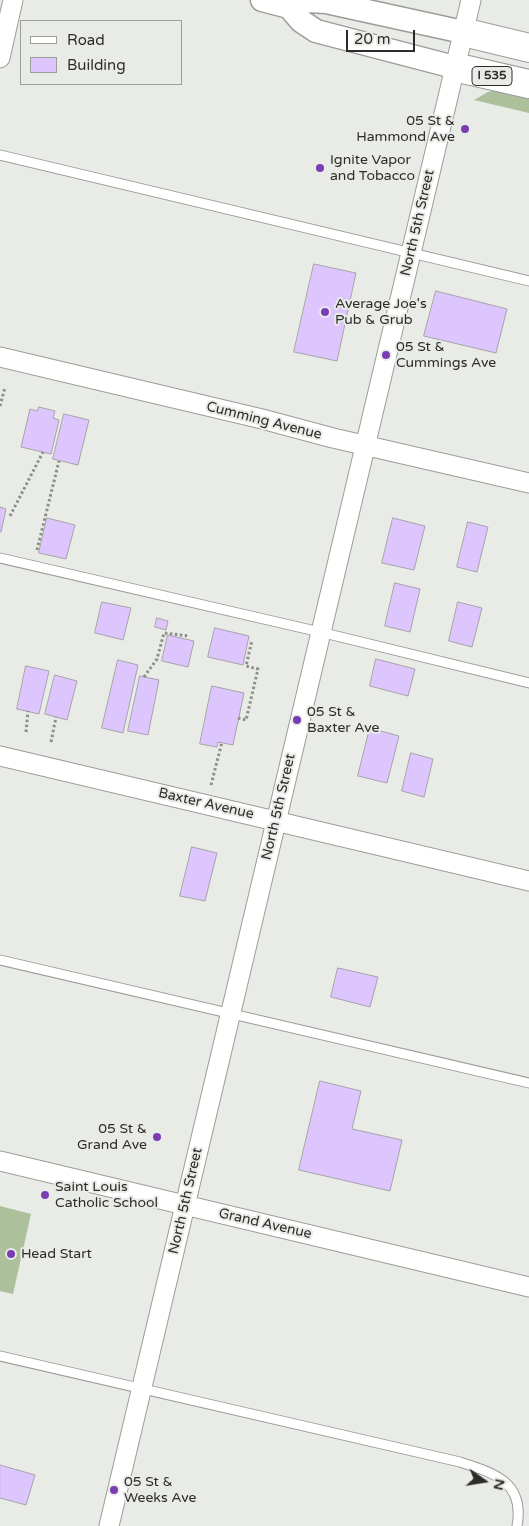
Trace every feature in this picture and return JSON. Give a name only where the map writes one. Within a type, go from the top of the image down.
[{"type":"highway","points":[[463,32],[529,48]]},
{"type":"highway","name":"I 535","points":[[454,67],[529,84]]},
{"type":"street","points":[[0,58],[13,0]]},
{"type":"street","points":[[262,0],[289,7],[309,1],[326,2],[463,32]]},
{"type":"street","name":"North 5th Street","points":[[109,1526],[471,0]]},
{"type":"street","points":[[289,7],[301,21],[316,31],[454,67]]},
{"type":"street","name":"Cumming Avenue","points":[[0,357],[262,419],[365,446],[529,483]]},
{"type":"street","name":"Baxter Avenue","points":[[0,756],[529,880]]},
{"type":"street","name":"Grand Avenue","points":[[0,1162],[529,1287]]},
{"type":"lane","points":[[0,155],[529,281]]},
{"type":"lane","points":[[0,558],[529,682]]},
{"type":"lane","points":[[0,960],[529,1083]]},
{"type":"lane","points":[[0,1356],[460,1462],[499,1477],[507,1484],[516,1496],[519,1507],[517,1526]]},
{"type":"path","points":[[0,406],[5,387]]},
{"type":"path","points":[[10,516],[42,452]]},
{"type":"path","points":[[33,566],[59,461]]},
{"type":"path","points":[[144,677],[157,660],[164,633],[189,636]]},
{"type":"path","points":[[238,718],[246,720],[258,669],[246,666],[252,640]]},
{"type":"path","points":[[26,732],[28,711]]},
{"type":"path","points":[[51,742],[56,717]]},
{"type":"path","points":[[207,804],[222,742]]},
{"type":"green space","points":[[497,90],[529,95],[529,113],[474,100],[488,92]]},
{"type":"green space","points":[[0,1206],[31,1214],[13,1294],[0,1291]]},
{"type":"building","name":"Average Joe's Pub & Grub","points":[[314,264],[356,273],[337,361],[294,352]]},
{"type":"building","points":[[436,291],[507,309],[496,353],[424,336]]},
{"type":"building","points":[[39,407],[55,411],[53,418],[59,420],[51,454],[21,447],[30,409],[37,411]]},
{"type":"building","points":[[64,414],[89,420],[78,465],[53,459]]},
{"type":"building","points":[[0,507],[6,509],[1,532],[0,532]]},
{"type":"building","points":[[47,518],[75,525],[66,559],[39,553]]},
{"type":"building","points":[[393,518],[425,526],[414,570],[382,563]]},
{"type":"building","points":[[468,522],[488,527],[477,572],[457,567]]},
{"type":"building","points":[[395,583],[420,589],[410,632],[385,626]]},
{"type":"building","points":[[102,602],[131,608],[123,640],[95,633]]},
{"type":"building","points":[[458,602],[482,608],[472,647],[449,641]]},
{"type":"building","points":[[157,618],[168,621],[166,630],[155,627]]},
{"type":"building","points":[[215,628],[249,636],[243,665],[208,657]]},
{"type":"building","points":[[168,635],[194,641],[188,667],[162,661]]},
{"type":"building","points":[[376,659],[415,669],[408,696],[370,686]]},
{"type":"building","points":[[118,660],[138,665],[123,733],[102,728]]},
{"type":"building","points":[[26,666],[49,671],[39,714],[17,709]]},
{"type":"building","points":[[55,675],[77,681],[67,720],[45,714]]},
{"type":"building","points":[[140,676],[159,680],[148,735],[128,731]]},
{"type":"building","points":[[212,686],[244,693],[233,745],[218,742],[217,747],[200,744]]},
{"type":"building","points":[[370,728],[399,736],[387,783],[358,776]]},
{"type":"building","points":[[411,753],[433,759],[424,797],[402,791]]},
{"type":"building","points":[[192,847],[217,853],[205,901],[180,896]]},
{"type":"building","points":[[338,968],[378,977],[370,1007],[331,997]]},
{"type":"building","points":[[320,1081],[361,1091],[352,1129],[402,1140],[390,1191],[299,1170]]},
{"type":"building","points":[[0,1465],[35,1475],[26,1505],[0,1498]]},
{"type":"place","name":"05 St & Hammond Ave","points":[[465,129]]},
{"type":"place","name":"Ignite Vapor and Tobacco","points":[[320,168]]},
{"type":"place","name":"Average Joe's Pub & Grub","points":[[325,312]]},
{"type":"place","name":"05 St & Cummings Ave","points":[[386,355]]},
{"type":"place","name":"05 St & Baxter Ave","points":[[297,720]]},
{"type":"place","name":"05 St & Grand Ave","points":[[157,1137]]},
{"type":"place","name":"Saint Louis Catholic School","points":[[45,1195]]},
{"type":"place","name":"Head Start","points":[[11,1254]]},
{"type":"place","name":"05 St & Weeks Ave","points":[[114,1490]]}]
